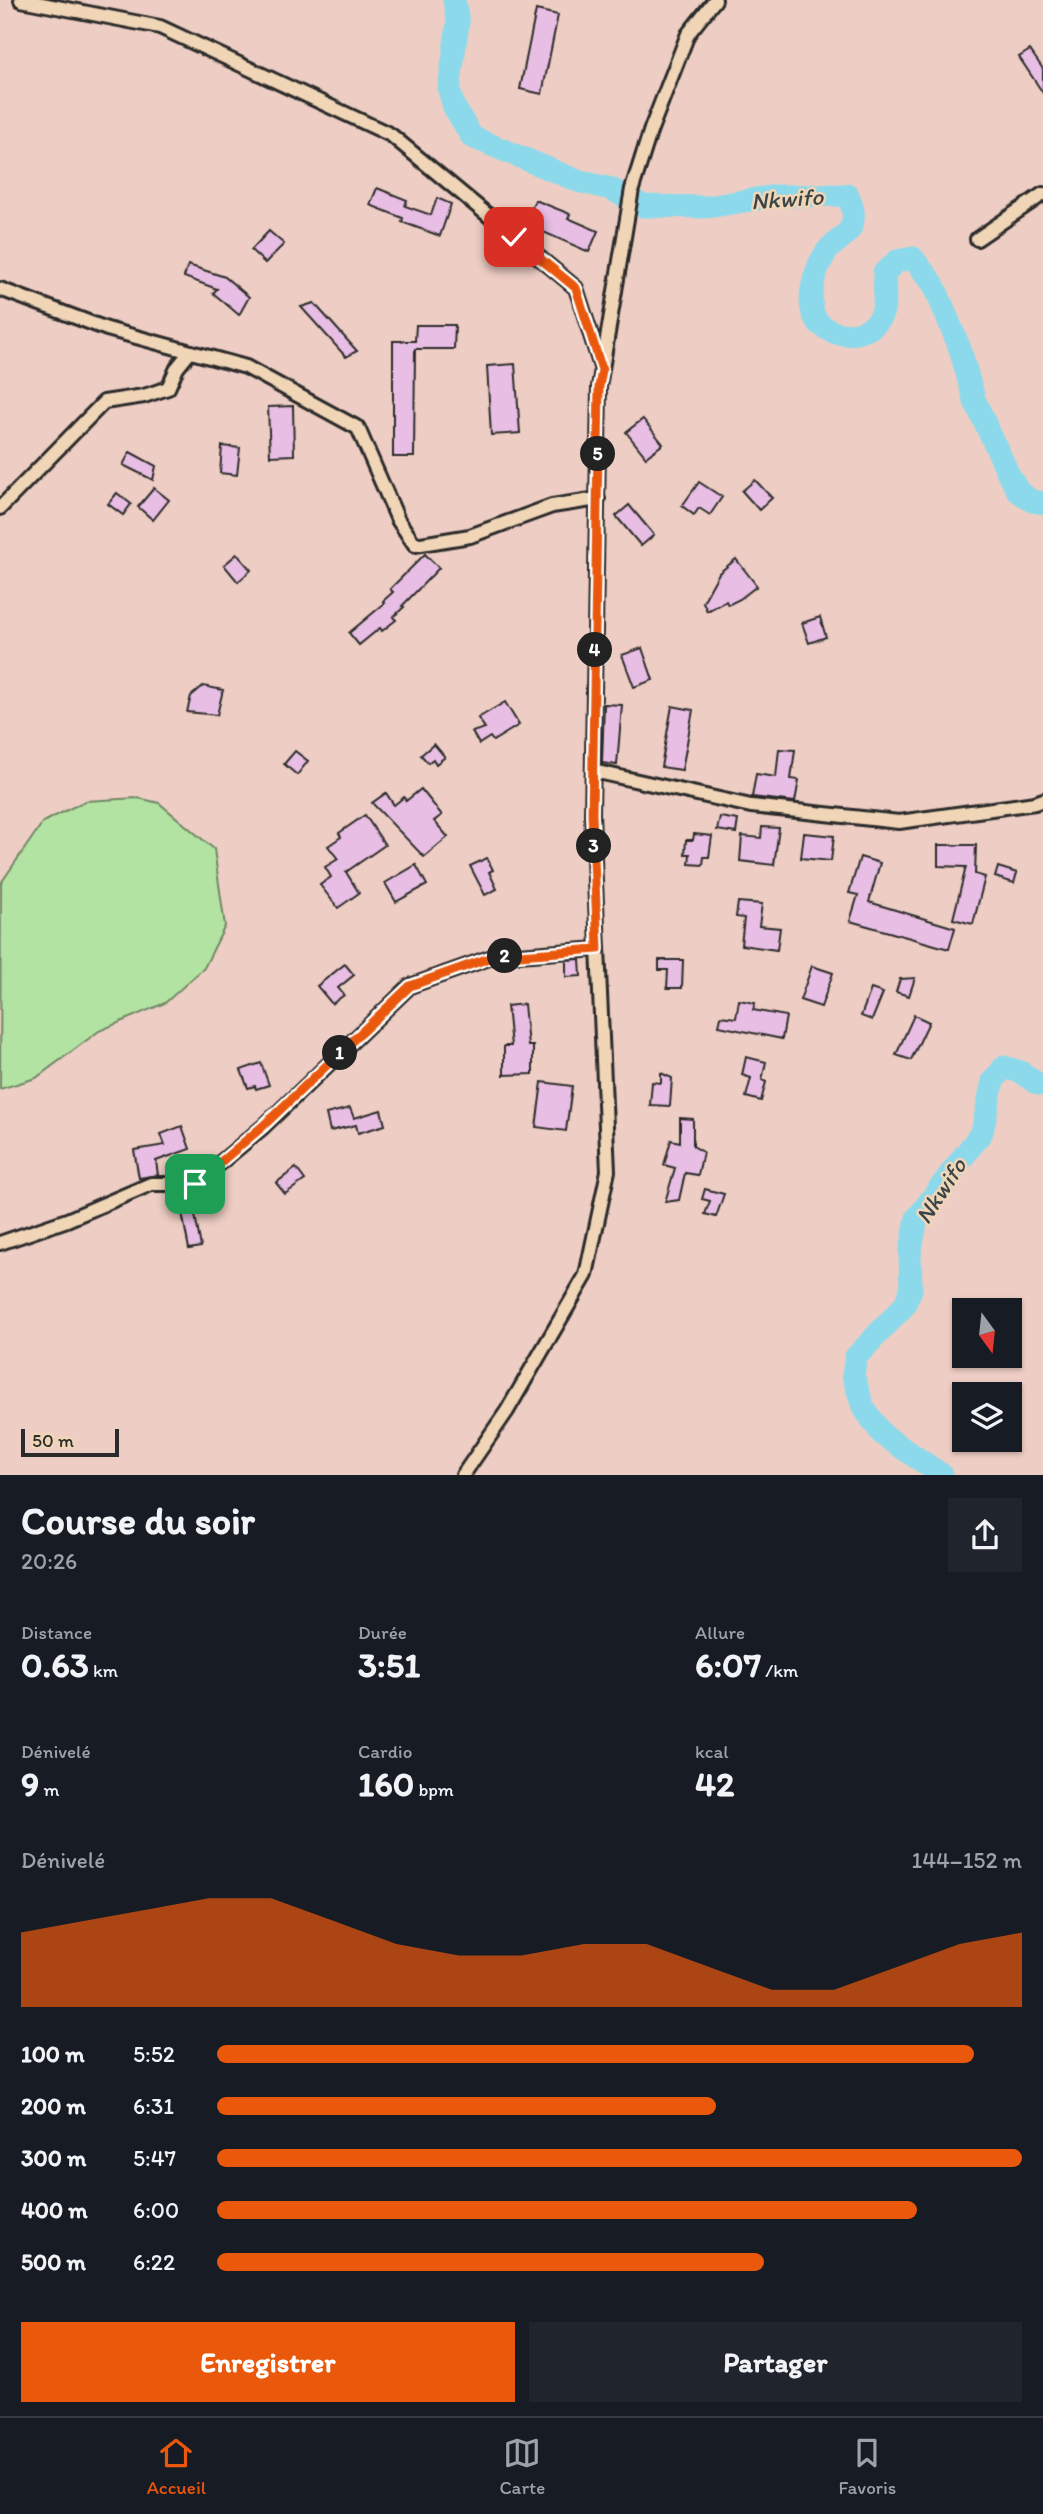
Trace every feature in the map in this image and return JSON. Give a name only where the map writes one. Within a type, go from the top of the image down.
[{"type":"street","points":[[21,0],[160,27],[391,135],[576,288],[602,370]]},
{"type":"street","points":[[463,1475],[507,1411],[586,1275],[608,1171],[592,814],[599,387],[632,189],[651,129],[688,34],[715,0]]},
{"type":"street","points":[[977,239],[1043,194]]},
{"type":"street","points":[[0,289],[107,329],[246,367],[358,428],[398,520],[415,545],[470,536],[552,506],[597,499]]},
{"type":"street","points":[[0,508],[104,402],[144,396],[168,388],[177,368],[190,352]]},
{"type":"street","points":[[593,771],[751,806],[899,822],[1043,800]]},
{"type":"street","points":[[0,1243],[67,1220],[151,1184],[195,1184],[263,1126],[410,986],[492,957],[598,949]]},
{"type":"green space","points":[[138,798],[159,803],[214,849],[225,926],[204,968],[165,1003],[99,1031],[36,1078],[0,1089],[1,883],[43,822],[85,801]]},
{"type":"building","points":[[536,10],[558,15],[542,94],[520,89]]},
{"type":"building","points":[[1030,50],[1043,69],[1043,93],[1019,57]]},
{"type":"building","points":[[377,188],[407,200],[405,206],[431,215],[437,198],[451,204],[440,236],[402,222],[403,218],[370,205]]},
{"type":"building","points":[[535,200],[570,214],[568,218],[598,231],[589,252],[525,224]]},
{"type":"building","points":[[269,231],[284,244],[265,263],[251,250]]},
{"type":"building","points":[[188,265],[225,277],[249,297],[239,315],[213,293],[217,289],[184,277]]},
{"type":"building","points":[[314,303],[357,351],[346,357],[301,307]]},
{"type":"building","points":[[416,325],[455,325],[454,349],[415,349],[414,457],[393,457],[393,341],[415,341]]},
{"type":"building","points":[[515,364],[520,433],[491,435],[487,366]]},
{"type":"building","points":[[293,406],[294,455],[270,456],[268,407]]},
{"type":"building","points":[[643,419],[663,444],[646,457],[626,432]]},
{"type":"building","points":[[222,446],[240,448],[237,475],[220,473]]},
{"type":"building","points":[[130,452],[156,466],[153,480],[123,465]]},
{"type":"building","points":[[755,480],[772,498],[759,510],[742,491]]},
{"type":"building","points":[[699,482],[722,497],[710,515],[699,508],[694,515],[682,506]]},
{"type":"building","points":[[154,488],[169,500],[153,520],[138,507]]},
{"type":"building","points":[[117,493],[131,504],[123,515],[108,504]]},
{"type":"building","points":[[629,505],[654,535],[641,546],[616,516]]},
{"type":"building","points":[[237,554],[251,570],[238,582],[224,565]]},
{"type":"building","points":[[425,554],[439,568],[402,606],[404,607],[393,617],[396,620],[382,631],[380,628],[359,645],[349,633],[385,603],[383,601],[393,592],[390,589]]},
{"type":"building","points":[[736,559],[757,586],[728,605],[726,601],[707,611],[703,602],[719,573]]},
{"type":"building","points":[[820,617],[826,637],[809,643],[802,623]]},
{"type":"building","points":[[642,648],[653,680],[634,687],[622,655]]},
{"type":"building","points":[[203,686],[223,690],[217,715],[187,712],[191,696]]},
{"type":"building","points":[[505,702],[519,725],[493,741],[490,737],[479,744],[472,732],[485,728],[478,718]]},
{"type":"building","points":[[604,704],[622,705],[617,765],[602,763]]},
{"type":"building","points":[[672,706],[693,710],[682,770],[661,767]]},
{"type":"building","points":[[434,744],[445,757],[436,764],[433,759],[428,763],[421,755]]},
{"type":"building","points":[[779,749],[795,750],[791,779],[799,780],[795,802],[752,797],[756,774],[776,777]]},
{"type":"building","points":[[295,751],[308,761],[297,775],[284,764]]},
{"type":"building","points":[[421,789],[442,815],[434,821],[448,837],[424,857],[372,803],[386,793],[394,805],[404,797],[406,801]]},
{"type":"building","points":[[365,815],[385,845],[346,872],[359,893],[338,908],[320,885],[331,877],[325,867],[338,859],[328,846],[341,837],[339,833]]},
{"type":"building","points":[[720,817],[738,820],[736,833],[717,830]]},
{"type":"building","points":[[762,827],[779,828],[774,865],[740,861],[742,836],[761,838]]},
{"type":"building","points":[[804,833],[834,836],[831,861],[801,858]]},
{"type":"building","points":[[694,834],[712,836],[709,857],[704,857],[703,865],[689,864],[690,854],[685,854],[686,840],[693,840]]},
{"type":"building","points":[[938,845],[976,845],[975,874],[985,877],[973,924],[953,919],[966,867],[938,866]]},
{"type":"building","points":[[860,857],[880,863],[869,902],[955,928],[949,949],[850,921],[858,895],[849,893]]},
{"type":"building","points":[[487,858],[493,870],[489,872],[497,889],[485,895],[470,866]]},
{"type":"building","points":[[416,865],[427,885],[396,902],[385,883]]},
{"type":"building","points":[[998,867],[1017,873],[1014,883],[995,877]]},
{"type":"building","points":[[738,902],[762,904],[759,926],[780,928],[777,950],[741,945],[744,918],[736,917]]},
{"type":"building","points":[[580,959],[581,976],[566,977],[566,960]]},
{"type":"building","points":[[659,960],[683,960],[682,988],[667,988],[668,970],[659,970]]},
{"type":"building","points":[[345,964],[354,975],[338,988],[344,995],[332,1004],[317,986]]},
{"type":"building","points":[[812,966],[833,973],[821,1007],[800,1000]]},
{"type":"building","points":[[915,978],[909,996],[896,992],[900,979]]},
{"type":"building","points":[[871,989],[883,993],[872,1020],[861,1016]]},
{"type":"building","points":[[739,1000],[755,1003],[753,1010],[786,1016],[782,1039],[719,1026],[721,1016],[736,1018]]},
{"type":"building","points":[[524,1004],[528,1046],[533,1046],[533,1074],[504,1075],[504,1046],[511,1046],[507,1006]]},
{"type":"building","points":[[914,1015],[929,1022],[911,1060],[896,1055]]},
{"type":"building","points":[[746,1057],[766,1062],[762,1080],[766,1082],[761,1101],[746,1097],[751,1078],[742,1075]]},
{"type":"building","points":[[261,1063],[269,1085],[256,1089],[255,1086],[248,1088],[241,1070]]},
{"type":"building","points":[[661,1073],[672,1078],[670,1106],[650,1105],[652,1082],[661,1083]]},
{"type":"building","points":[[542,1082],[572,1086],[566,1131],[536,1127]]},
{"type":"building","points":[[350,1108],[354,1118],[381,1110],[385,1125],[358,1133],[356,1125],[330,1131],[326,1114]]},
{"type":"building","points":[[680,1118],[693,1119],[693,1146],[703,1152],[698,1175],[685,1173],[679,1200],[665,1202],[675,1168],[664,1165],[671,1140],[680,1142]]},
{"type":"building","points":[[182,1126],[190,1149],[156,1161],[158,1175],[139,1178],[134,1150],[165,1145],[161,1134]]},
{"type":"building","points":[[296,1168],[305,1180],[285,1194],[276,1183]]},
{"type":"building","points":[[705,1189],[724,1194],[716,1217],[705,1214],[710,1201],[702,1199]]},
{"type":"building","points":[[192,1199],[201,1247],[189,1249],[180,1202]]},
{"type":"waterway","name":"Nkwifo","points":[[454,0],[458,22],[449,90],[454,107],[472,137],[578,181],[611,189],[643,206],[707,207],[775,196],[848,195],[853,211],[851,227],[828,250],[818,267],[811,299],[815,318],[821,325],[839,334],[851,334],[872,326],[878,320],[884,305],[884,273],[897,261],[913,258],[934,285],[960,349],[974,399],[1009,475],[1018,491],[1032,501],[1043,503]]},
{"type":"waterway","name":"Nkwifo","points":[[942,1475],[882,1434],[863,1407],[853,1375],[856,1357],[904,1306],[911,1290],[910,1254],[917,1218],[982,1132],[993,1081],[1004,1067],[1021,1072],[1043,1085]]},
{"type":"route","points":[[195,1184],[263,1126],[410,986],[492,957],[598,949],[592,814],[599,387],[602,370],[576,288],[514,237]]}]
